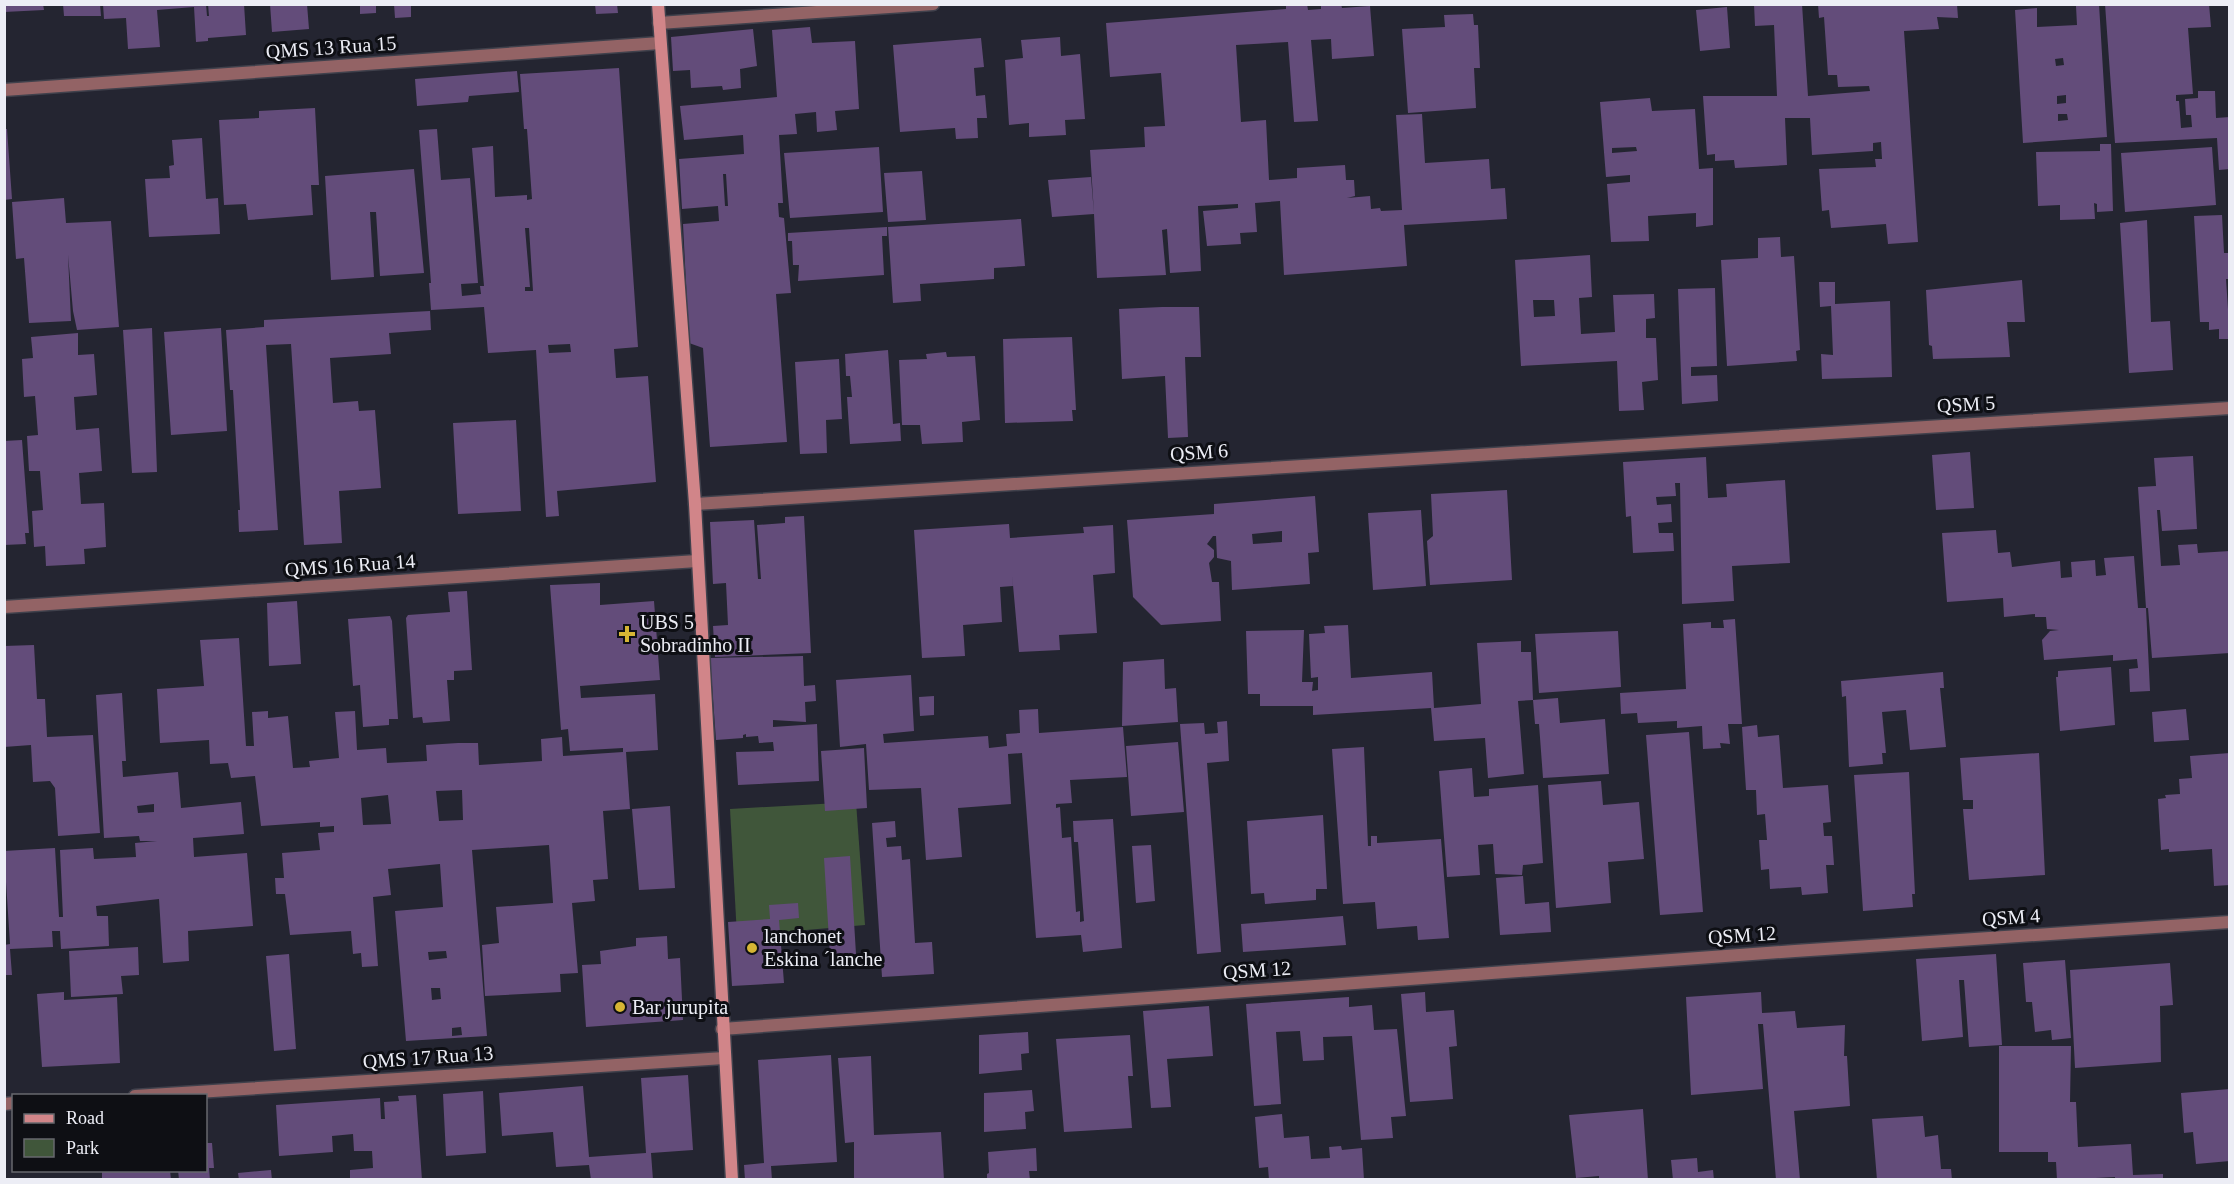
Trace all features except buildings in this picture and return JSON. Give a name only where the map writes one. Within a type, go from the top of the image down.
[{"type":"street","points":[[658,4],[695,504],[732,1179]]},
{"type":"street","points":[[659,23],[933,4]]},
{"type":"street","name":"QMS 13 Rua 15","points":[[4,90],[660,43]]},
{"type":"street","name":"QSM 5","points":[[1706,439],[2229,408]]},
{"type":"street","name":"QSM 6","points":[[695,504],[1706,439]]},
{"type":"street","name":"QMS 16 Rua 14","points":[[4,607],[698,561]]},
{"type":"street","name":"QSM 4","points":[[1795,951],[2229,922]]},
{"type":"street","name":"QSM 12","points":[[722,1029],[1795,951]]},
{"type":"street","name":"QMS 17 Rua 13","points":[[151,1094],[724,1058]]},
{"type":"green space","points":[[856,802],[865,925],[737,936],[730,809]]},
{"type":"place","name":"UBS 5 Sobradinho II","points":[[627,634]]},
{"type":"place","name":"lanchonet Eskina ´lanche","points":[[752,948]]},
{"type":"place","name":"Bar jurupita","points":[[620,1007]]}]
